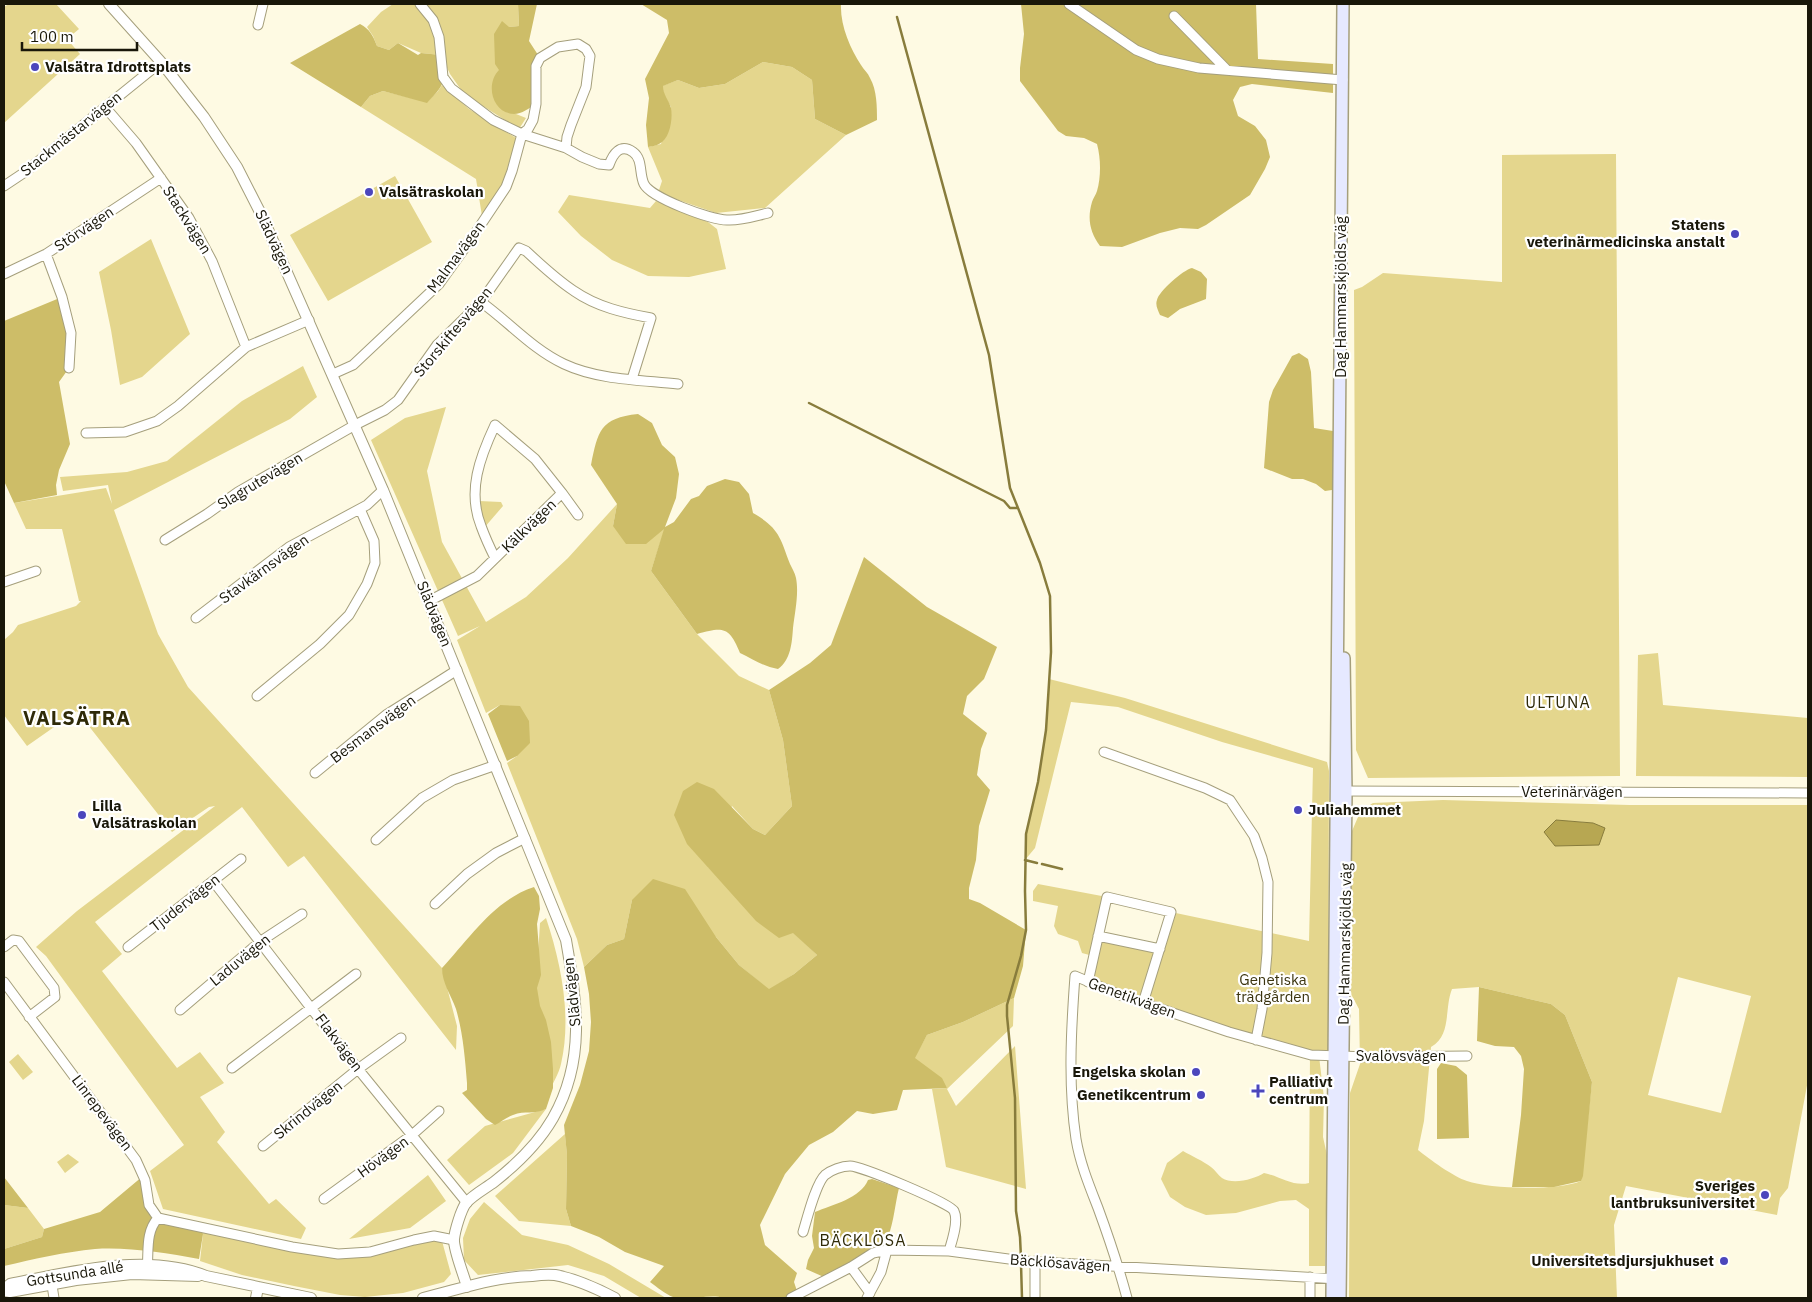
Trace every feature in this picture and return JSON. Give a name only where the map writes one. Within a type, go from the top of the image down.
[{"type":"main road","name":"Dag Hammarskjölds väg","points":[[1332,1298],[1336,1279],[1339,1056],[1341,791],[1338,590],[1343,4]]},
{"type":"main road","name":"Dag Hammarskjölds väg","points":[[1336,1279],[1340,1298]]},
{"type":"street","name":"Slädvägen","points":[[109,4],[161,62],[204,117],[237,167],[262,216],[383,490],[566,940],[575,995],[577,1023],[575,1052],[567,1087],[553,1118],[519,1162],[467,1203],[457,1225],[454,1240]]},
{"type":"street","points":[[258,25],[263,4]]},
{"type":"street","points":[[420,4],[433,20],[439,37],[443,77],[452,88],[493,120],[522,134],[566,148],[599,164],[609,165],[614,153],[620,149],[628,149],[636,154],[640,161],[644,186],[656,195],[715,219],[730,221],[768,213]]},
{"type":"street","points":[[1069,4],[1136,50],[1158,59],[1199,68],[1343,80]]},
{"type":"street","points":[[1174,16],[1227,70]]},
{"type":"street","name":"Malmavägen","points":[[333,374],[353,365],[439,284],[506,186],[522,134],[528,129],[533,120],[536,98],[536,66],[540,58],[558,47],[578,44],[586,49],[590,56],[586,86],[567,137],[566,148]]},
{"type":"street","name":"Stackmästarvägen","points":[[4,186],[25,172],[161,62]]},
{"type":"street","name":"Stackvägen","points":[[105,107],[136,142],[189,218],[212,261],[246,347]]},
{"type":"street","name":"Störvägen","points":[[4,274],[46,254],[160,178]]},
{"type":"street","name":"Storskiftesvägen","points":[[355,424],[385,410],[398,400],[437,345],[481,302],[519,248],[526,251],[559,280],[581,295],[618,311],[651,318],[632,379]]},
{"type":"street","points":[[46,254],[62,296],[71,333],[69,368]]},
{"type":"street","points":[[481,302],[536,347],[564,364],[591,373],[678,384]]},
{"type":"street","points":[[86,433],[125,432],[157,421],[178,406],[246,347],[309,320]]},
{"type":"street","name":"Slagrutevägen","points":[[165,540],[238,492],[355,424]]},
{"type":"street","name":"Kälkvägen","points":[[495,558],[480,525],[474,495],[480,458],[495,425],[535,459],[578,515]]},
{"type":"street","name":"Stavkärnsvägen","points":[[196,618],[289,547],[360,508],[383,490]]},
{"type":"street","name":"Kälkvägen","points":[[428,602],[477,576],[562,493]]},
{"type":"street","points":[[258,696],[320,644],[349,615],[367,584],[375,564],[374,541],[360,508]]},
{"type":"street","points":[[4,582],[36,571]]},
{"type":"street","name":"Besmansvägen","points":[[315,773],[386,715],[457,670]]},
{"type":"street","points":[[1104,752],[1206,788],[1230,800],[1254,836],[1268,882],[1267,954],[1262,1009],[1256,1040]]},
{"type":"street","points":[[376,840],[422,798],[453,780],[496,765]]},
{"type":"street","name":"Veterinärvägen","points":[[1341,791],[1808,793]]},
{"type":"street","points":[[435,904],[467,874],[496,853],[525,838]]},
{"type":"street","name":"Tjudervägen","points":[[128,946],[241,859]]},
{"type":"street","name":"Flakvägen","points":[[213,881],[358,1069],[467,1203]]},
{"type":"street","points":[[1088,982],[1107,897],[1171,912],[1143,1002]]},
{"type":"street","name":"Laduvägen","points":[[180,1010],[260,941],[302,914]]},
{"type":"street","points":[[1098,936],[1160,949]]},
{"type":"street","points":[[4,947],[13,940],[19,941],[54,988],[54,997],[29,1017]]},
{"type":"street","points":[[232,1068],[311,1006],[356,974]]},
{"type":"street","name":"Genetikvägen","points":[[1127,1298],[1118,1266],[1083,1170],[1076,1139],[1071,1035],[1074,976],[1229,1032],[1310,1055],[1339,1056]]},
{"type":"street","name":"Linrepevägen","points":[[4,982],[136,1160],[145,1180],[150,1205],[158,1218]]},
{"type":"street","name":"Skrindvägen","points":[[263,1146],[358,1069],[401,1038]]},
{"type":"street","name":"Svalövsvägen","points":[[1339,1056],[1468,1056]]},
{"type":"street","name":"Hövägen","points":[[324,1199],[412,1136],[439,1111]]},
{"type":"street","points":[[803,1232],[813,1200],[824,1176],[838,1168],[850,1166],[938,1200],[953,1208],[956,1215],[954,1236],[949,1251]]},
{"type":"street","points":[[147,1269],[150,1232],[152,1224],[158,1218],[292,1247],[338,1254],[370,1252],[434,1236],[454,1240],[467,1287]]},
{"type":"street","points":[[869,1296],[887,1250]]},
{"type":"street","name":"Bäcklösavägen","points":[[791,1298],[851,1267],[873,1253],[887,1250],[949,1251],[1021,1261],[1336,1279]]},
{"type":"street","points":[[1035,1261],[1035,1298]]},
{"type":"street","points":[[851,1267],[869,1296]]},
{"type":"street","name":"Gottsunda allé","points":[[4,1290],[10,1292],[51,1281],[76,1280],[147,1269],[178,1268],[193,1270],[206,1276],[311,1298]]},
{"type":"street","points":[[423,1298],[512,1276],[553,1275],[576,1280],[615,1298]]},
{"type":"street","points":[[1310,1277],[1310,1298]]},
{"type":"street","points":[[51,1281],[54,1298]]},
{"type":"street","points":[[256,1298],[258,1287]]},
{"type":"green space","name":"Valsätra Idrottsplats","points":[[9,4],[56,4],[79,29],[67,39],[80,54],[4,123],[4,7]]},
{"type":"green space","points":[[393,4],[518,4],[519,26],[509,27],[499,70],[506,112],[526,118],[519,129],[464,94],[450,74],[441,55],[421,53],[398,43],[389,50],[377,46],[367,27],[381,12]]},
{"type":"green space","points":[[763,62],[792,67],[812,80],[815,119],[846,135],[765,208],[716,213],[658,193],[662,181],[648,147],[661,144],[671,107],[664,95],[662,86],[678,80],[699,88],[725,84]]},
{"type":"green space","points":[[442,85],[469,109],[516,138],[504,181],[482,216],[476,179],[361,107],[370,96],[383,91],[427,102]]},
{"type":"green space","points":[[1616,154],[1620,776],[1368,778],[1356,750],[1354,290],[1383,273],[1502,282],[1502,155]]},
{"type":"green space","points":[[395,176],[432,242],[328,301],[290,235]]},
{"type":"green space","points":[[569,195],[650,208],[656,201],[708,222],[717,229],[726,269],[689,277],[648,276],[612,260],[581,236],[558,212]]},
{"type":"green space","points":[[151,239],[190,334],[142,377],[120,385],[99,272]]},
{"type":"green space","points":[[303,366],[317,397],[290,419],[114,510],[158,634],[188,687],[442,968],[457,1026],[456,1050],[304,856],[288,867],[242,807],[95,922],[122,954],[102,971],[177,1068],[200,1052],[224,1083],[200,1097],[225,1132],[217,1142],[269,1204],[276,1199],[306,1228],[301,1239],[163,1209],[150,1171],[184,1145],[46,956],[36,947],[77,911],[215,806],[209,807],[172,832],[77,711],[27,746],[4,715],[4,640],[18,625],[76,606],[81,601],[79,601],[62,529],[26,529],[14,503],[106,488],[112,504],[108,485],[63,491],[60,477],[127,472],[167,461],[242,401]]},
{"type":"green space","points":[[446,407],[427,471],[442,542],[486,622],[526,597],[568,558],[617,504],[613,526],[665,528],[651,571],[697,634],[739,676],[769,690],[783,740],[792,806],[765,835],[753,829],[732,806],[708,867],[729,889],[793,932],[817,955],[794,974],[769,990],[739,965],[716,937],[632,900],[624,939],[607,945],[584,967],[577,939],[507,763],[517,756],[500,705],[486,713],[457,640],[480,626],[458,636],[371,440],[405,418]]},
{"type":"green space","points":[[479,501],[501,502],[503,506],[484,528]]},
{"type":"green space","points":[[1658,653],[1663,705],[1808,718],[1808,777],[1636,776],[1638,655]]},
{"type":"green space","name":"Genetiska trädgården","points":[[1049,679],[1125,698],[1327,762],[1329,771],[1328,1050],[1319,1056],[1324,1098],[1323,1137],[1327,1155],[1325,1266],[1309,1266],[1309,1209],[1296,1200],[1280,1201],[1236,1213],[1206,1215],[1185,1207],[1170,1197],[1161,1179],[1167,1163],[1183,1151],[1208,1165],[1222,1178],[1227,1180],[1244,1180],[1264,1173],[1297,1184],[1309,1183],[1310,1055],[1088,982],[1093,956],[1082,953],[1078,941],[1058,934],[1054,926],[1058,906],[1033,901],[1033,891],[1038,884],[1107,897],[1098,936],[1160,949],[1171,912],[1309,941],[1313,768],[1222,742],[1118,707],[1071,702],[1035,848],[1025,860],[1026,834],[1038,782],[1046,730]]},
{"type":"green space","points":[[1443,800],[1630,805],[1808,805],[1808,1080],[1788,1188],[1780,1198],[1777,1215],[1626,1186],[1614,1225],[1617,1298],[1349,1298],[1350,1093],[1360,1064],[1359,1009],[1351,994],[1352,831],[1361,810],[1373,803]],"holes":[[[1573,821],[1593,823],[1604,828],[1599,845],[1555,845]],[[1678,977],[1751,996],[1721,1113],[1648,1095]],[[1479,987],[1551,1004],[1565,1015],[1592,1082],[1581,1181],[1541,1188],[1478,1184],[1455,1176],[1418,1150],[1424,1121],[1431,1047],[1438,1042],[1445,1029],[1452,989]]]},
{"type":"green space","points":[[546,918],[560,971],[565,1009],[564,1046],[561,1064],[549,1092],[535,1003],[540,923]]},
{"type":"green space","points":[[1014,998],[1013,1026],[947,1089],[956,1106],[1015,1046],[1026,1189],[946,1167],[932,1089],[947,1088],[914,1058],[927,1035],[963,1022]]},
{"type":"green space","points":[[18,1054],[33,1072],[23,1080],[9,1062]]},
{"type":"green space","points":[[546,1109],[513,1153],[469,1185],[447,1160],[485,1126]]},
{"type":"green space","points":[[565,1134],[567,1155],[566,1209],[571,1226],[519,1221],[495,1196]]},
{"type":"green space","points":[[68,1154],[79,1162],[65,1173],[57,1162]]},
{"type":"green space","points":[[428,1175],[446,1201],[410,1228],[349,1239]]},
{"type":"green space","points":[[484,1202],[522,1235],[568,1245],[609,1264],[666,1298],[641,1298],[604,1276],[568,1265],[478,1275],[464,1260],[463,1238],[470,1219]]},
{"type":"green space","points":[[4,1205],[28,1208],[44,1229],[42,1237],[4,1249]]},
{"type":"green space","points":[[201,1227],[338,1254],[414,1240],[442,1241],[451,1274],[444,1282],[403,1293],[365,1297],[340,1295],[242,1275],[200,1261],[203,1234]]},
{"type":"shaded area","points":[[518,4],[537,4],[529,41],[540,58],[536,104],[523,112],[514,114],[500,109],[493,97],[492,83],[499,70],[495,64],[494,34],[502,21],[509,27],[519,26]]},
{"type":"shaded area","points":[[641,4],[841,4],[846,36],[874,88],[877,120],[846,135],[815,119],[812,80],[792,67],[763,62],[725,84],[699,88],[678,80],[663,86],[671,108],[670,128],[663,141],[648,147],[646,125],[649,98],[645,79],[669,33],[667,20]]},
{"type":"shaded area","points":[[1021,4],[1256,4],[1258,59],[1333,64],[1333,93],[1252,84],[1240,87],[1233,100],[1238,116],[1255,126],[1266,140],[1270,157],[1250,195],[1198,229],[1180,228],[1122,247],[1100,246],[1094,236],[1090,220],[1090,208],[1097,191],[1100,174],[1097,144],[1084,138],[1066,136],[1058,131],[1020,81],[1024,34]]},
{"type":"shaded area","points":[[360,24],[371,33],[377,46],[389,50],[398,43],[418,55],[421,53],[441,55],[443,81],[427,103],[383,91],[370,96],[361,107],[290,63]]},
{"type":"shaded area","points":[[1192,268],[1201,272],[1207,279],[1206,299],[1180,309],[1168,318],[1160,315],[1156,304],[1162,291],[1172,281]]},
{"type":"shaded area","points":[[62,297],[71,333],[69,368],[59,382],[70,444],[59,470],[56,485],[57,495],[14,503],[4,481],[4,321]]},
{"type":"shaded area","points":[[1299,353],[1308,359],[1311,372],[1314,428],[1333,431],[1334,465],[1332,490],[1325,491],[1316,484],[1303,479],[1292,479],[1264,468],[1269,402],[1273,390],[1292,356]]},
{"type":"shaded area","points":[[638,414],[652,423],[662,445],[675,457],[679,474],[676,498],[665,527],[674,522],[691,499],[699,496],[707,486],[725,479],[739,482],[749,494],[753,513],[762,518],[778,534],[795,574],[797,590],[790,650],[786,661],[778,669],[763,665],[740,653],[732,638],[724,631],[713,630],[697,634],[651,571],[664,529],[646,544],[626,544],[613,526],[617,504],[591,465],[593,453],[599,435],[608,423],[625,416]]},
{"type":"shaded area","points":[[864,557],[927,607],[997,647],[984,679],[967,696],[963,714],[987,733],[981,749],[977,775],[990,790],[979,826],[976,860],[969,888],[969,899],[980,903],[1026,930],[1023,966],[1014,998],[963,1022],[927,1035],[915,1058],[942,1078],[947,1088],[903,1090],[897,1110],[873,1114],[857,1111],[833,1132],[809,1145],[785,1174],[760,1225],[765,1245],[797,1273],[794,1282],[798,1294],[791,1298],[723,1298],[712,1296],[685,1299],[673,1297],[650,1282],[664,1266],[625,1252],[599,1237],[571,1226],[566,1209],[567,1155],[564,1125],[580,1085],[589,1051],[591,1022],[589,994],[584,967],[607,945],[624,939],[632,900],[653,879],[685,889],[716,937],[739,965],[769,989],[794,974],[817,955],[793,933],[779,938],[756,921],[687,844],[674,815],[683,791],[697,782],[714,789],[753,829],[765,835],[792,806],[783,740],[769,690],[810,663],[831,645]]},
{"type":"shaded area","points":[[500,705],[520,706],[529,721],[530,743],[517,756],[507,761],[488,714]]},
{"type":"shaded area","points":[[1556,820],[1593,823],[1605,828],[1599,845],[1555,846],[1544,832]]},
{"type":"shaded area","points":[[534,887],[539,896],[540,909],[537,924],[541,975],[537,988],[540,1006],[546,1020],[551,1042],[553,1088],[546,1109],[517,1114],[495,1125],[486,1119],[462,1093],[467,1090],[467,1083],[462,1036],[456,1009],[445,984],[442,968],[494,911],[520,893]]},
{"type":"shaded area","points":[[1479,987],[1551,1004],[1565,1015],[1592,1082],[1581,1181],[1554,1187],[1512,1187],[1521,1115],[1524,1069],[1521,1056],[1514,1047],[1495,1046],[1477,1041]]},
{"type":"shaded area","points":[[1441,1063],[1456,1066],[1467,1075],[1469,1138],[1437,1139],[1437,1069]]},
{"type":"shaded area","points":[[143,1176],[158,1218],[201,1227],[203,1234],[199,1259],[134,1250],[95,1249],[38,1258],[4,1266],[4,1249],[42,1237],[44,1229],[100,1212]]},
{"type":"shaded area","points":[[4,1177],[28,1208],[4,1205]]},
{"type":"shaded area","points":[[872,1179],[899,1188],[892,1225],[885,1242],[865,1262],[841,1278],[835,1279],[820,1276],[806,1269],[814,1248],[812,1236],[815,1212],[853,1196],[859,1192],[868,1180]]},
{"type":"waterway","points":[[897,17],[989,355],[1010,488],[1040,563],[1050,596],[1051,652],[1046,730],[1038,782],[1026,834],[1026,930],[1021,956],[1007,1005],[1015,1098],[1016,1211],[1021,1258]]},
{"type":"waterway","points":[[809,403],[1004,501],[1010,508],[1018,508]]},
{"type":"waterway","points":[[1025,860],[1037,863]]},
{"type":"waterway","points":[[1042,864],[1062,869]]},
{"type":"waterway","points":[[1021,1264],[1022,1298]]},
{"type":"place","name":"Valsätra Idrottsplats","points":[[35,67]]},
{"type":"place","name":"Valsätraskolan","points":[[369,192]]},
{"type":"place","name":"Statens veterinärmedicinska anstalt","points":[[1735,234]]},
{"type":"place","name":"Juliahemmet","points":[[1298,810]]},
{"type":"place","name":"Lilla Valsätraskolan","points":[[82,815]]},
{"type":"place","name":"Engelska skolan","points":[[1196,1072]]},
{"type":"place","name":"Palliativt centrum","points":[[1258,1091]]},
{"type":"place","name":"Genetikcentrum","points":[[1201,1095]]},
{"type":"place","name":"Sveriges lantbruksuniversitet","points":[[1765,1195]]},
{"type":"place","name":"Universitetsdjursjukhuset","points":[[1724,1261]]},
{"type":"district","name":"ULTUNA","points":[[1558,702]]},
{"type":"district","name":"VALSÄTRA","points":[[77,718]]},
{"type":"district","name":"BÄCKLÖSA","points":[[863,1240]]}]
